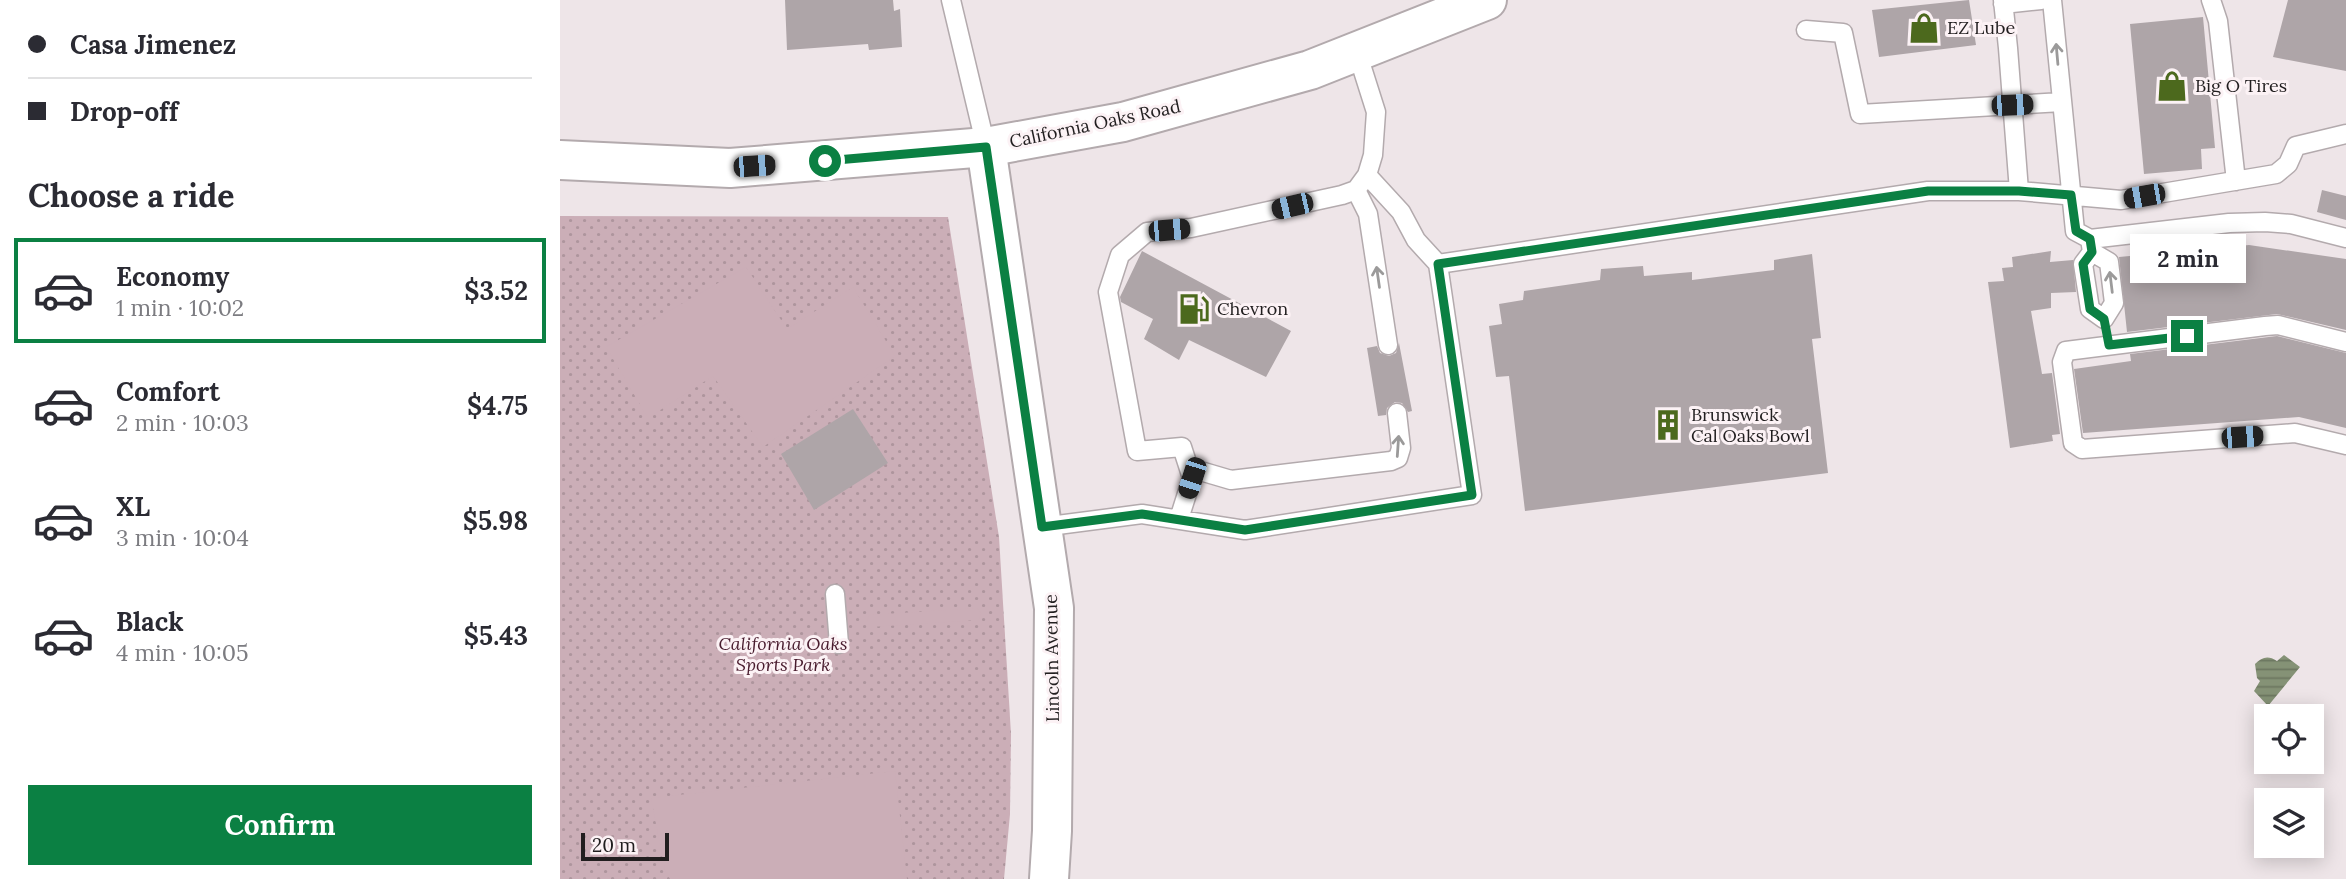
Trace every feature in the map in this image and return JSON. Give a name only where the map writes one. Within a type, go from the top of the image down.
[{"type":"main road","name":"California Oaks Road","points":[[560,160],[730,168],[986,147],[1123,122],[1310,71],[1487,0]]},
{"type":"main road","name":"Lincoln Avenue","points":[[986,147],[1054,608],[1052,831],[1049,879]]},
{"type":"lane","points":[[951,0],[986,147]]},
{"type":"lane","points":[[2019,191],[2003,2],[2041,0]]},
{"type":"lane","points":[[2052,0],[2076,231],[2109,262],[2114,303],[2104,319],[2109,345]]},
{"type":"lane","points":[[2211,0],[2218,21],[2236,181]]},
{"type":"lane","points":[[1806,30],[1843,33],[1860,114],[2062,102]]},
{"type":"lane","points":[[1192,478],[1182,447],[1137,451],[1108,292],[1120,254],[1147,232],[1191,228],[1342,195],[1361,182],[1373,155],[1376,112],[1357,52]]},
{"type":"lane","points":[[1438,264],[1928,191],[2019,191],[2121,200],[2276,174],[2288,164],[2296,146],[2346,134]]},
{"type":"lane","points":[[1042,527],[1142,514],[1245,530],[1472,495],[1438,264],[1416,240],[1401,212],[1361,182]]},
{"type":"lane","points":[[1361,182],[1388,345]]},
{"type":"lane","points":[[2091,245],[2229,223],[2265,222],[2291,224],[2346,238]]},
{"type":"lane","points":[[2091,245],[2083,264],[2090,309],[2104,319]]},
{"type":"lane","points":[[2346,342],[2278,325],[2066,351],[2062,356],[2073,443],[2082,449],[2295,433],[2346,445]]},
{"type":"lane","points":[[1179,519],[1197,470],[1231,480],[1377,463],[1398,458],[1401,448],[1397,413]]},
{"type":"lane","points":[[835,594],[839,645]]},
{"type":"green space","name":"California Oaks Sports Park","points":[[560,216],[948,217],[999,537],[1011,734],[1010,814],[1004,879],[560,879]]},
{"type":"green space","points":[[746,267],[787,329],[853,287],[895,356],[763,447],[713,376],[648,418],[606,347]]},
{"type":"green space","points":[[976,608],[982,613],[978,620],[871,627],[866,622],[870,615]]},
{"type":"green space","points":[[895,771],[907,879],[670,879],[665,870],[651,798]]},
{"type":"shaded area","points":[[2284,655],[2300,667],[2270,704],[2266,704],[2254,691],[2260,681],[2255,664],[2265,658],[2277,661]]},
{"type":"building","points":[[785,0],[893,0],[894,11],[900,9],[902,47],[869,50],[868,44],[787,50]]},
{"type":"building","name":"EZ Lube","points":[[1969,0],[1976,45],[1879,57],[1872,10]]},
{"type":"building","points":[[2288,0],[2346,0],[2346,71],[2273,57]]},
{"type":"building","name":"Big O Tires","points":[[2203,17],[2215,148],[2201,149],[2202,169],[2144,174],[2130,24]]},
{"type":"building","points":[[2322,190],[2346,196],[2346,220],[2317,212]]},
{"type":"building","points":[[2249,245],[2346,259],[2346,330],[2277,314],[2127,332],[2119,257]]},
{"type":"building","name":"Chevron","points":[[1142,251],[1291,331],[1266,377],[1189,340],[1179,360],[1144,339],[1153,319],[1121,302],[1120,297]]},
{"type":"building","points":[[2051,251],[2050,262],[2073,260],[2076,292],[2051,293],[2051,308],[2031,311],[2042,374],[2052,373],[2060,434],[2052,435],[2053,441],[2010,448],[1988,282],[2004,281],[2002,268],[2013,267],[2012,257]]},
{"type":"building","name":"Brunswick Cal Oaks Bowl","points":[[1812,254],[1821,338],[1812,339],[1828,473],[1525,511],[1509,376],[1496,377],[1489,326],[1502,324],[1499,304],[1523,300],[1524,291],[1600,280],[1601,269],[1643,266],[1644,276],[1692,272],[1692,280],[1774,270],[1774,260]]},
{"type":"building","points":[[2277,336],[2346,353],[2346,428],[2299,417],[2083,433],[2074,369],[2131,361],[2130,354]]},
{"type":"building","points":[[1399,343],[1412,411],[1408,412],[1402,403],[1395,402],[1387,408],[1386,415],[1378,416],[1367,348],[1377,346],[1380,353],[1389,356],[1396,353]]},
{"type":"building","points":[[853,409],[888,463],[814,510],[781,454]]},
{"type":"place","name":"EZ Lube","points":[[1924,28]]},
{"type":"place","name":"Big O Tires","points":[[2172,86]]},
{"type":"place","name":"Chevron","points":[[1194,309]]},
{"type":"place","name":"Brunswick Cal Oaks Bowl","points":[[1668,425]]},
{"type":"route","points":[[825,161],[986,147],[1042,527],[1142,514],[1245,530],[1472,495],[1438,264],[1928,191],[2019,191],[2071,195],[2076,231],[2090,239],[2092,252],[2083,264],[2090,309],[2104,319],[2109,345],[2187,336]]}]
